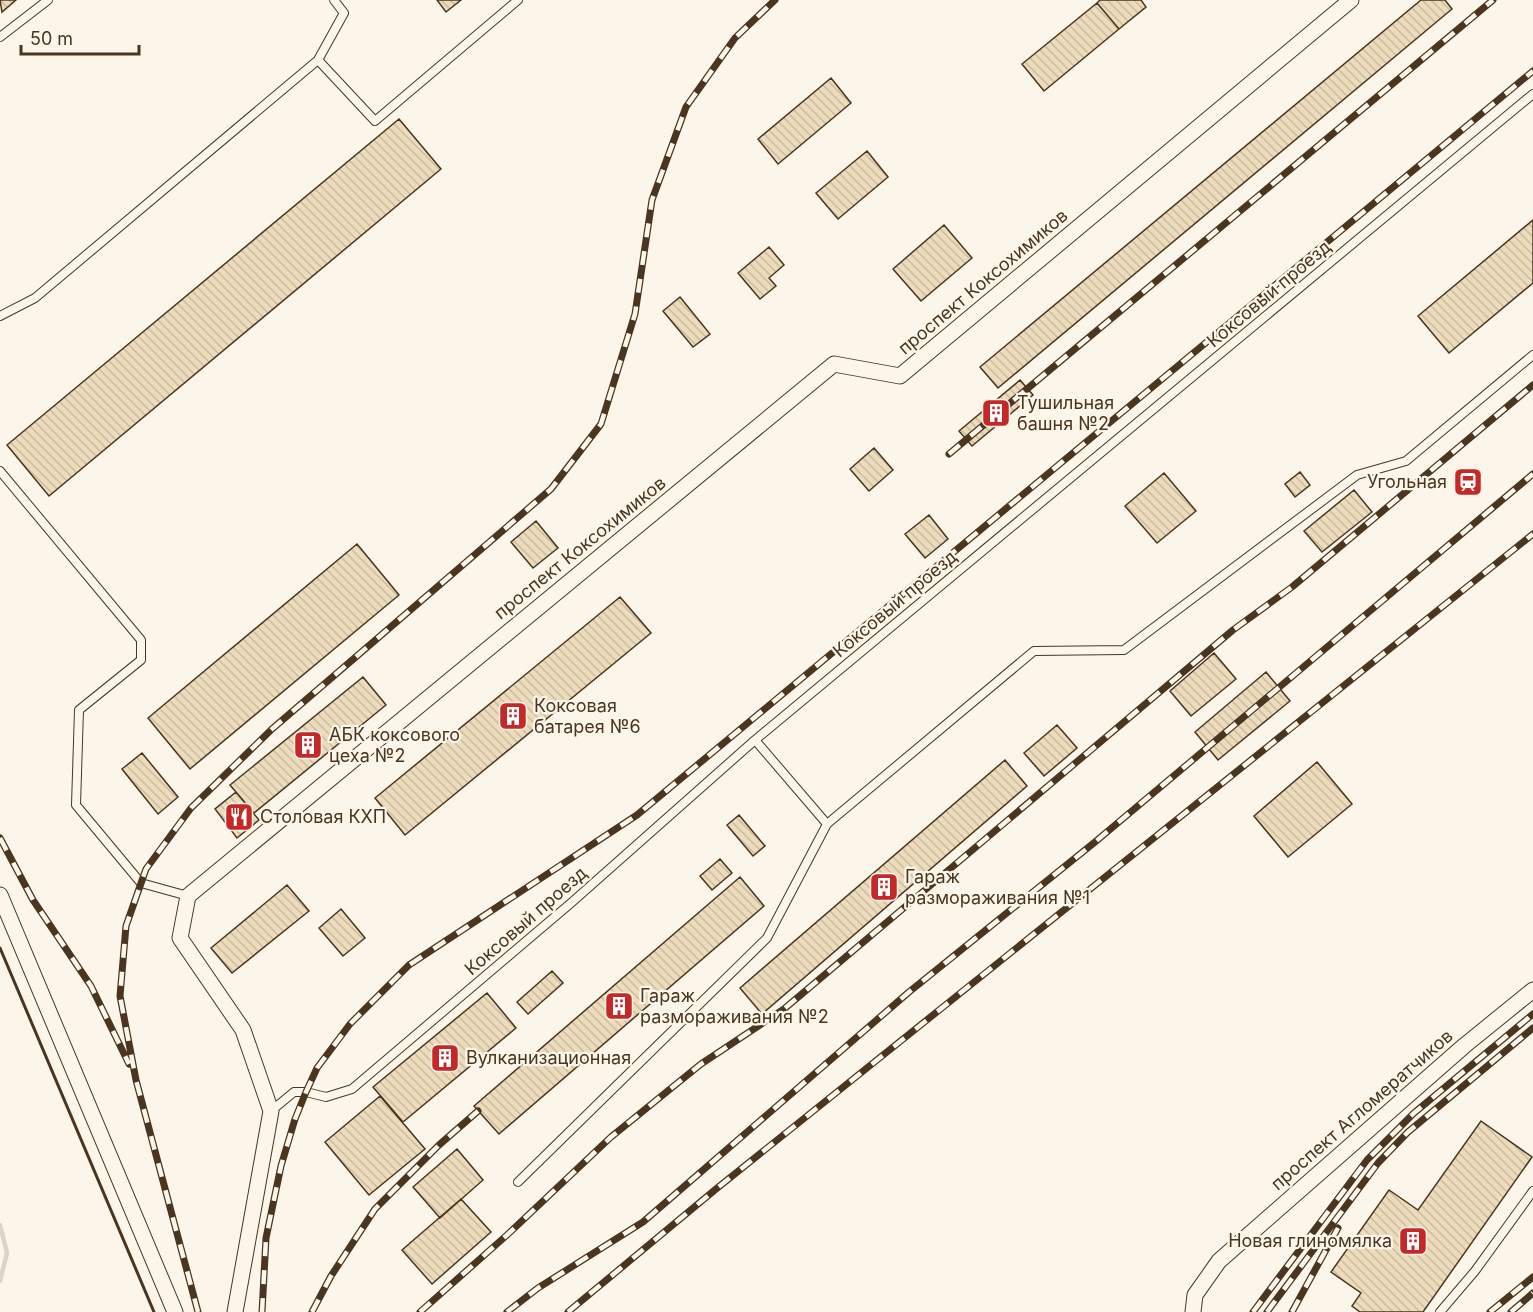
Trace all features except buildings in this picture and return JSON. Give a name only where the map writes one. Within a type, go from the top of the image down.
[{"type":"street","name":"проспект Коксохимиков","points":[[188,896],[834,364],[900,376],[1351,0]]},
{"type":"street","points":[[0,895],[175,1312]]},
{"type":"street","points":[[188,896],[180,938],[243,1030],[271,1111],[235,1312]]},
{"type":"street","name":"проспект Агломератчиков","points":[[1193,1312],[1195,1295],[1219,1261],[1464,1046],[1533,990]]},
{"type":"lane","points":[[0,37],[48,0]]},
{"type":"lane","points":[[0,316],[35,298],[318,60],[344,13],[334,0]]},
{"type":"lane","points":[[318,60],[375,121],[518,0]]},
{"type":"lane","name":"Коксовый проезд","points":[[271,1111],[294,1092],[306,1092],[326,1097],[351,1089],[571,903],[754,740],[1533,94]]},
{"type":"lane","points":[[518,1182],[767,938],[827,824],[1034,651],[1124,650],[1357,475],[1406,461],[1533,356]]},
{"type":"lane","points":[[0,471],[141,640],[141,660],[79,710],[76,805],[141,883],[188,896]]},
{"type":"lane","points":[[754,740],[827,824]]},
{"type":"lane","points":[[1440,1312],[1475,1271],[1533,1191]]},
{"type":"waterway","points":[[0,1225],[7,1253],[0,1281]]},
{"type":"railway","points":[[198,1312],[136,1080],[120,996],[126,926],[146,869],[191,808],[272,729],[551,489],[601,424],[635,314],[652,200],[686,107],[735,38],[775,0]]},
{"type":"railway","points":[[949,454],[1493,0]]},
{"type":"railway","points":[[262,1312],[266,1238],[281,1166],[306,1092],[317,1068],[350,1024],[409,965],[637,815],[1533,71]]},
{"type":"railway","points":[[420,1312],[507,1235],[611,1137],[701,1064],[784,1009],[1233,630],[1292,587],[1533,385]]},
{"type":"railway","points":[[507,1312],[538,1288],[643,1222],[909,992],[1095,842],[1533,474]]},
{"type":"railway","points":[[568,1312],[716,1189],[1533,534]]},
{"type":"railway","points":[[0,838],[33,900],[91,986],[129,1064]]},
{"type":"railway","points":[[1253,1312],[1367,1160],[1414,1113],[1533,1014]]},
{"type":"railway","points":[[1267,1312],[1378,1163],[1408,1132],[1533,1028]]},
{"type":"railway","points":[[312,1312],[331,1276],[375,1209],[439,1145],[478,1111]]},
{"type":"railway","points":[[1292,1312],[1338,1228]]},
{"type":"railway","points":[[1490,1312],[1533,1277]]},
{"type":"railway","points":[[1511,1312],[1533,1293]]},
{"type":"wall","points":[[0,948],[154,1312]]},
{"type":"place","name":"Тушильная башня №2","points":[[996,413]]},
{"type":"place","name":"Угольная","points":[[1468,482]]},
{"type":"place","name":"Коксовая батарея №6","points":[[513,716]]},
{"type":"place","name":"АБК коксового цеха №2","points":[[308,745]]},
{"type":"place","name":"Столовая КХП","points":[[239,817]]},
{"type":"place","name":"Гараж размораживания №1","points":[[884,887]]},
{"type":"place","name":"Гараж размораживания №2","points":[[619,1006]]},
{"type":"place","name":"Вулканизационная","points":[[445,1058]]},
{"type":"place","name":"Новая глиномялка","points":[[1413,1241]]}]
